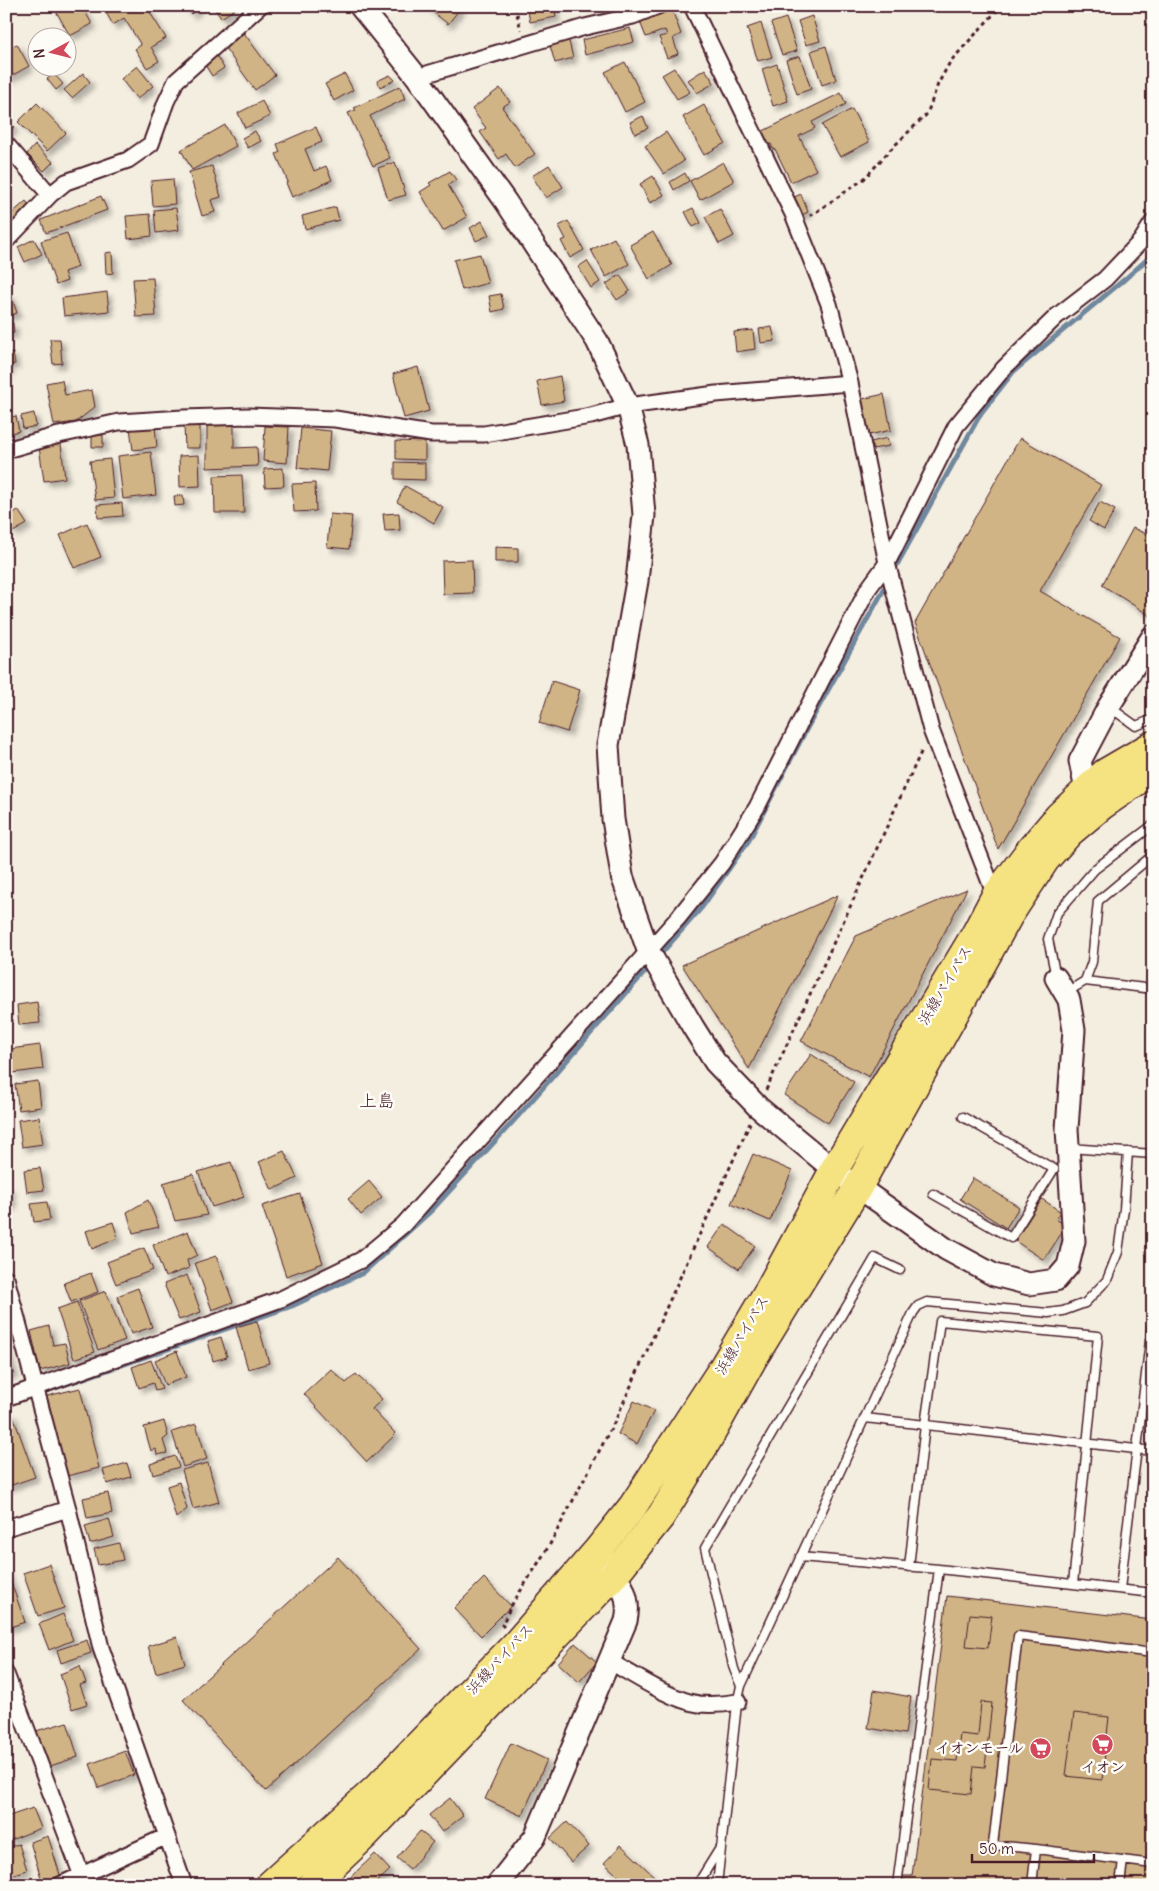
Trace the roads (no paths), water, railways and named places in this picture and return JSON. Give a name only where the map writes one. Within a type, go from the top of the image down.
[{"type":"highway","name":"浜線バイパス","points":[[1094,798],[1106,773],[1153,745]]},
{"type":"highway","name":"浜線バイパス","points":[[312,1885],[366,1835],[614,1574],[661,1516],[707,1441],[752,1360],[858,1187],[1002,906],[1042,836],[1059,816],[1153,770]]},
{"type":"highway","name":"浜線バイパス","points":[[270,1885],[376,1789],[516,1644],[598,1550],[633,1506],[721,1371],[769,1290],[834,1170],[975,935],[1002,906]]},
{"type":"street","points":[[6,242],[50,195],[66,182],[128,160],[151,144],[166,102],[176,81],[260,6]]},
{"type":"street","points":[[360,6],[417,77],[506,202],[597,341],[628,406],[638,445],[644,514],[636,581],[608,745],[612,819],[622,876],[648,950],[715,1062],[758,1107],[834,1170],[946,1249],[994,1275],[1029,1284],[1056,1280],[1068,1266],[1074,1240],[1063,1161],[1074,1030],[1069,1000],[1061,985]]},
{"type":"street","points":[[417,77],[585,27],[634,16],[658,6]]},
{"type":"street","points":[[692,6],[797,224],[830,304],[850,383],[887,563],[931,730],[1002,906]]},
{"type":"street","points":[[6,144],[50,195]]},
{"type":"street","points":[[6,1398],[281,1299],[361,1260],[403,1225],[678,918],[722,863],[757,807],[868,589],[887,563],[956,426],[1004,368],[1057,316],[1105,279],[1141,241],[1153,222]]},
{"type":"street","points":[[6,450],[59,435],[119,422],[248,416],[325,418],[431,434],[484,434],[591,416],[628,406],[716,394],[850,383]]},
{"type":"street","points":[[1094,798],[1080,761],[1109,706],[1153,636]]},
{"type":"street","points":[[6,1278],[68,1509],[101,1648],[184,1885]]},
{"type":"street","points":[[6,1528],[68,1509]]},
{"type":"street","points":[[497,1885],[535,1837],[626,1621],[628,1610],[622,1586],[598,1550]]},
{"type":"street","points":[[609,1661],[668,1693],[698,1704],[738,1702]]},
{"type":"street","points":[[6,1674],[82,1876]]},
{"type":"street","points":[[60,1885],[167,1836]]},
{"type":"lane","points":[[1109,706],[1136,726],[1153,719]]},
{"type":"lane","points":[[1153,825],[1095,869],[1057,913],[1048,940],[1061,985],[1085,981],[1153,989]]},
{"type":"lane","points":[[1085,981],[1092,962],[1098,901],[1153,854]]},
{"type":"lane","points":[[963,1117],[1063,1161],[1128,1152],[1153,1154]]},
{"type":"lane","points":[[717,1885],[741,1686],[918,1306],[927,1302],[1048,1313],[1063,1311],[1086,1303],[1107,1280],[1118,1252],[1124,1209],[1128,1152]]},
{"type":"lane","points":[[933,1194],[1012,1238],[1063,1161]]},
{"type":"lane","points":[[741,1686],[734,1669],[705,1548],[875,1258],[900,1270]]},
{"type":"lane","points":[[1120,1589],[1153,1316]]},
{"type":"lane","points":[[909,1567],[925,1425],[940,1321],[1098,1336],[1073,1584]]},
{"type":"lane","points":[[865,1418],[1153,1451]]},
{"type":"lane","points":[[800,1558],[939,1569],[1153,1593]]},
{"type":"lane","points":[[897,1885],[939,1569]]},
{"type":"lane","points":[[1153,1653],[1018,1636],[993,1845],[1153,1864]]},
{"type":"lane","points":[[697,1885],[721,1845]]},
{"type":"lane","points":[[1032,1885],[1036,1849]]},
{"type":"lane","points":[[1120,1885],[1122,1860]]},
{"type":"waterway","points":[[893,572],[981,413],[1014,371],[1153,254]]},
{"type":"waterway","points":[[658,957],[702,907],[749,840],[807,728],[888,582]]},
{"type":"waterway","points":[[50,1390],[292,1306],[363,1273],[431,1211],[518,1116],[651,965]]},
{"type":"place","name":"イオン","points":[[1103,1744]]},
{"type":"place","name":"イオンモール","points":[[1040,1748]]},
{"type":"district","name":"上島","points":[[377,1101]]}]
